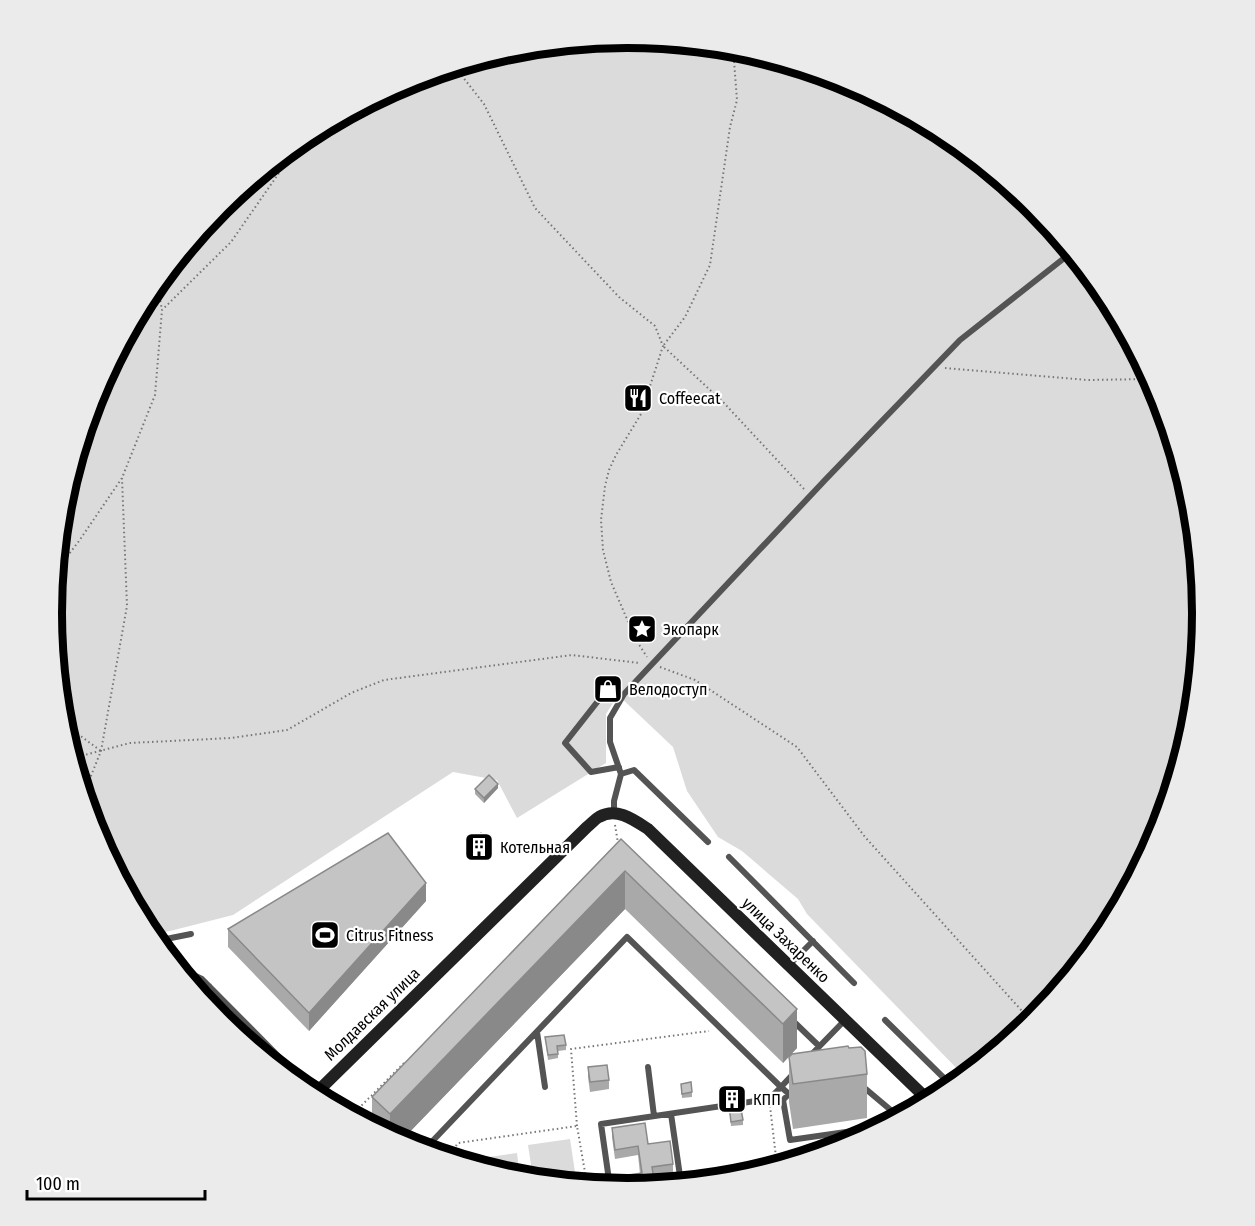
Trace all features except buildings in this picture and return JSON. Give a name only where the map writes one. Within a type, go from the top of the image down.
[{"type":"street","name":"улица Захаренко","points":[[614,813],[632,817],[648,828],[922,1094]]},
{"type":"street","name":"Молдавская улица","points":[[322,1088],[587,827],[599,817],[614,813]]},
{"type":"lane","points":[[614,813],[620,770],[610,742],[610,718],[624,694],[810,495],[960,340],[1066,257]]},
{"type":"lane","points":[[598,701],[565,743],[591,772],[634,770],[708,842]]},
{"type":"lane","points":[[729,857],[854,983]]},
{"type":"lane","points":[[166,939],[191,934]]},
{"type":"lane","points":[[431,1142],[627,938],[789,1094]]},
{"type":"lane","points":[[789,965],[813,941]]},
{"type":"lane","points":[[194,975],[202,979],[276,1054]]},
{"type":"lane","points":[[203,986],[209,986]]},
{"type":"lane","points":[[224,1009],[232,1010]]},
{"type":"lane","points":[[786,1014],[819,1046]]},
{"type":"lane","points":[[804,1063],[845,1020]]},
{"type":"lane","points":[[885,1020],[946,1080]]},
{"type":"lane","points":[[537,1032],[545,1087]]},
{"type":"lane","points":[[250,1033],[258,1036]]},
{"type":"lane","points":[[648,1067],[654,1116]]},
{"type":"lane","points":[[609,1177],[601,1124],[769,1099],[796,1071]]},
{"type":"lane","points":[[856,1081],[892,1112]]},
{"type":"lane","points":[[800,1083],[783,1100],[790,1140],[853,1131]]},
{"type":"lane","points":[[671,1114],[680,1175]]},
{"type":"path","points":[[652,664],[636,640],[611,582],[603,550],[601,520],[605,486],[616,455],[641,414],[663,346],[685,317],[710,265],[730,127],[737,100],[734,58]]},
{"type":"path","points":[[456,75],[462,76],[484,104],[535,208],[619,297],[655,326],[663,346],[724,403],[810,495]]},
{"type":"path","points":[[162,310],[231,242],[285,164]]},
{"type":"path","points":[[65,559],[122,478],[155,395],[162,310],[159,297]]},
{"type":"path","points":[[934,367],[1087,380],[1141,379]]},
{"type":"path","points":[[88,782],[101,751],[127,606],[122,478]]},
{"type":"path","points":[[81,756],[130,743],[231,738],[287,730],[351,693],[384,680],[572,655],[652,664],[695,681],[797,747],[865,837],[1026,1014]]},
{"type":"path","points":[[75,732],[101,751]]},
{"type":"path","points":[[614,813],[618,849]]},
{"type":"path","points":[[586,1176],[577,1126],[571,1050],[721,1029]]},
{"type":"path","points":[[358,1109],[411,1057]]},
{"type":"path","points":[[769,1099],[776,1158]]},
{"type":"path","points":[[453,1150],[458,1143],[577,1126]]},
{"type":"shaded area","points":[[628,48],[664,49],[738,59],[774,67],[844,91],[877,106],[941,143],[1000,188],[1027,213],[1076,269],[1117,331],[1134,363],[1163,431],[1173,467],[1188,539],[1191,576],[1191,650],[1188,687],[1182,723],[1163,795],[1117,896],[1076,957],[1052,986],[1000,1038],[958,1070],[807,914],[798,899],[742,851],[718,837],[687,791],[673,747],[618,695],[606,714],[606,763],[517,818],[497,780],[453,772],[233,915],[162,933],[121,863],[92,795],[73,723],[67,687],[62,613],[67,539],[73,503],[92,431],[106,397],[138,330],[158,299],[179,269],[228,213],[255,188],[314,143],[378,106],[411,91],[481,67],[517,59],[591,49]]},
{"type":"shaded area","points":[[570,1139],[575,1172],[562,1174],[532,1169],[528,1145]]},
{"type":"shaded area","points":[[517,1153],[519,1167],[481,1159],[479,1158]]},
{"type":"place","name":"Coffeecat","points":[[638,398]]},
{"type":"place","name":"Экопарк","points":[[642,629]]},
{"type":"place","name":"Велодоступ","points":[[608,689]]},
{"type":"place","name":"Котельная","points":[[479,847]]},
{"type":"place","name":"Citrus Fitness","points":[[325,935]]},
{"type":"place","name":"КПП","points":[[732,1099]]}]
